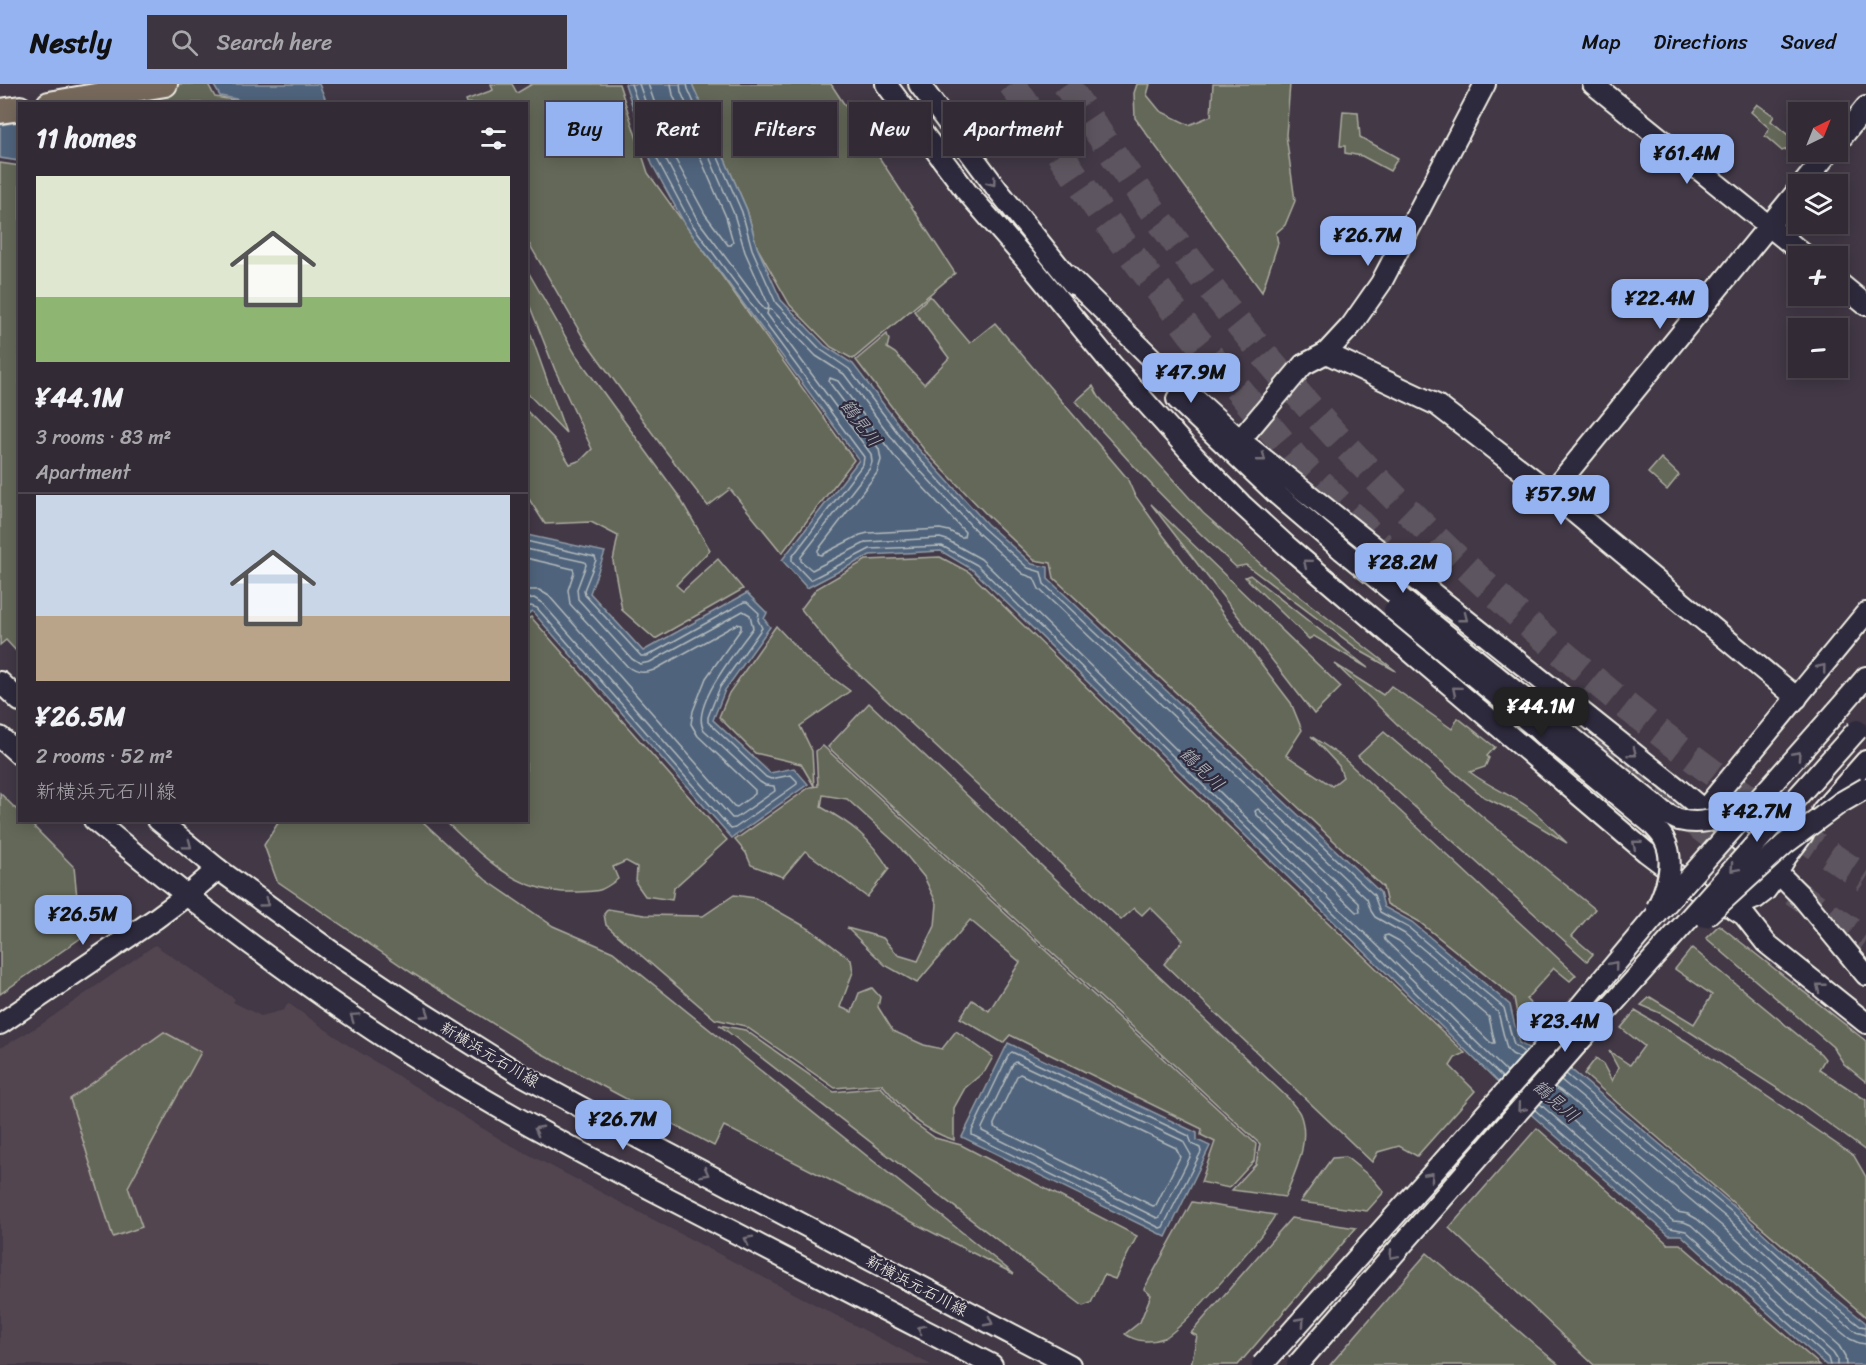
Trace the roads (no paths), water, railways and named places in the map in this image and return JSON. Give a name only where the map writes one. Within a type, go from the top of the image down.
[{"type":"main road","points":[[61,102],[165,84]]},
{"type":"main road","points":[[0,111],[18,108]]},
{"type":"street","points":[[886,84],[966,191],[1113,366],[1194,456],[1241,504],[1289,548],[1646,852],[1723,905],[1744,915],[1766,943],[1866,1023]]},
{"type":"street","points":[[919,84],[1087,304],[1138,362],[1338,555],[1652,824],[1664,837],[1670,853],[1670,865],[1663,895],[1651,921]]},
{"type":"street","points":[[1239,440],[1304,365],[1326,353],[1352,326],[1381,283],[1485,84]]},
{"type":"street","points":[[1593,84],[1794,246]]},
{"type":"street","points":[[1848,129],[1866,106]]},
{"type":"street","points":[[1811,174],[1822,162]]},
{"type":"street","points":[[1551,493],[1788,202]]},
{"type":"street","points":[[1032,267],[1210,449],[1270,506],[1338,555],[1662,811],[1679,820],[1697,822],[1712,820],[1742,808],[1763,794]]},
{"type":"street","points":[[1066,274],[1239,440],[1704,810],[1777,872],[1801,896],[1866,975]]},
{"type":"street","points":[[1848,290],[1866,305]]},
{"type":"street","points":[[1326,353],[1437,405],[1551,493],[1797,698]]},
{"type":"street","points":[[1704,810],[1866,613]]},
{"type":"street","points":[[1262,1365],[1561,1029],[1651,921],[1866,677]]},
{"type":"street","points":[[0,682],[18,698]]},
{"type":"street","points":[[1297,1365],[1579,1042],[1861,725]]},
{"type":"street","points":[[0,737],[18,753]]},
{"type":"street","points":[[1723,905],[1739,905],[1756,898],[1765,891],[1804,833],[1866,761]]},
{"type":"street","points":[[1671,939],[1711,913],[1785,844],[1840,803],[1866,788]]},
{"type":"street","points":[[96,822],[186,896],[304,982],[417,1059],[519,1120],[596,1161],[992,1365]]},
{"type":"street","name":"新横浜元石川線","points":[[159,822],[335,954],[520,1074],[1070,1365]]},
{"type":"street","points":[[0,1024],[186,896],[218,868]]},
{"type":"street","points":[[1832,933],[1866,959]]},
{"type":"water","points":[[213,84],[319,84],[327,102],[243,102],[220,96]]},
{"type":"water","points":[[625,84],[692,84],[700,102],[635,102],[635,114]]},
{"type":"water","points":[[18,122],[18,161],[0,158],[0,125]]},
{"type":"water","name":"鶴見川","points":[[721,150],[747,210],[757,247],[781,300],[825,346],[853,364],[912,442],[987,524],[1032,564],[1048,567],[1048,579],[1380,892],[1384,907],[1412,922],[1510,1005],[1519,1043],[1574,1072],[1737,1209],[1823,1288],[1866,1323],[1866,1365],[1826,1365],[1681,1235],[1669,1235],[1534,1117],[973,570],[941,551],[870,555],[807,588],[782,560],[859,460],[686,226],[649,156],[721,156]]},
{"type":"water","points":[[528,535],[605,552],[590,593],[643,651],[747,593],[767,613],[764,619],[770,627],[725,690],[713,720],[770,773],[794,768],[808,784],[732,838],[532,611],[528,614]]},
{"type":"water","points":[[1008,1043],[1197,1133],[1197,1140],[1210,1146],[1166,1237],[962,1137]]},
{"type":"tunnel","points":[[1012,84],[1102,215],[1191,333],[1296,459],[1382,546]]},
{"type":"tunnel","points":[[1066,84],[1159,220],[1260,350],[1333,433],[1393,496],[1519,616],[1585,672],[1723,780],[1866,879]]},
{"type":"tunnel","points":[[1466,629],[1596,744],[1713,837],[1866,941]]}]
